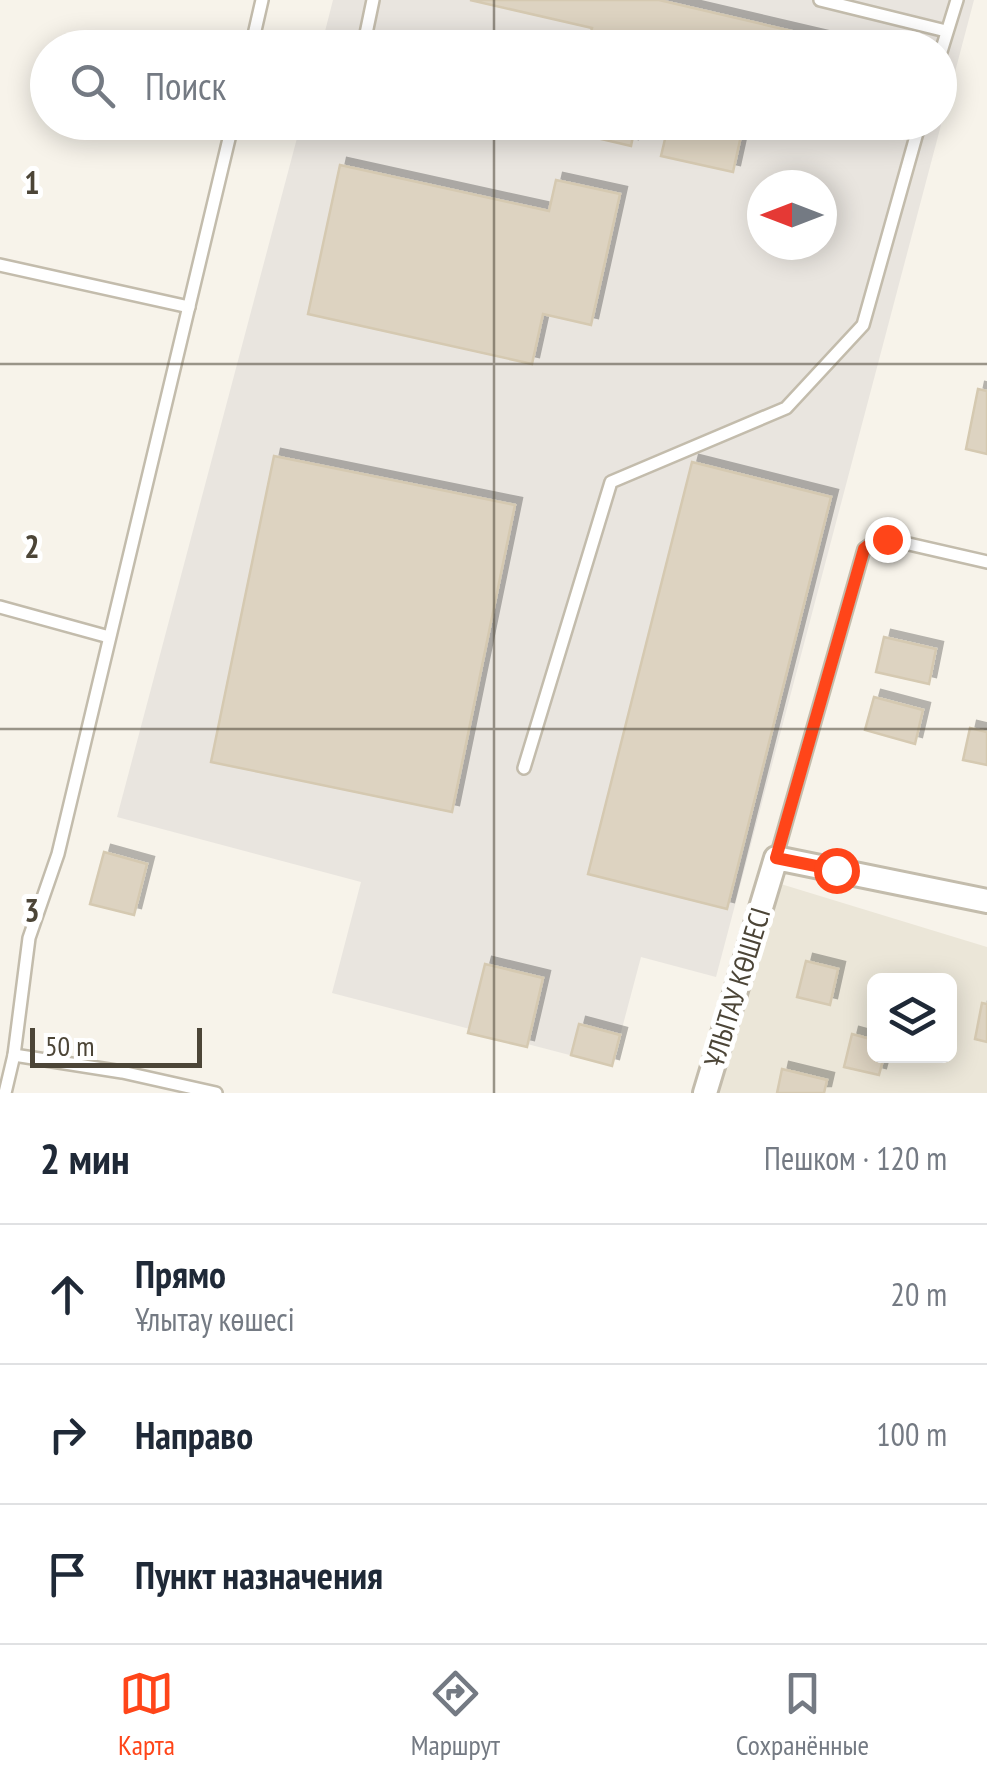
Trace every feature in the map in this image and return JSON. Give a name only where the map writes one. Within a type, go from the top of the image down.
[{"type":"street","points":[[776,858],[987,901]]},
{"type":"street","name":"ҰЛЫТАУ КӨШЕСІ","points":[[704,1093],[776,858]]},
{"type":"lane","points":[[255,30],[262,0]]},
{"type":"lane","points":[[367,30],[374,0]]},
{"type":"lane","points":[[820,0],[942,30]]},
{"type":"lane","points":[[946,30],[957,0]]},
{"type":"lane","points":[[5,1093],[14,1055],[29,938],[58,854],[229,140]]},
{"type":"lane","points":[[524,768],[611,482],[786,408],[863,324],[915,140]]},
{"type":"lane","points":[[0,265],[189,307]]},
{"type":"lane","points":[[776,858],[864,549],[875,540],[887,539],[987,562]]},
{"type":"lane","points":[[0,607],[108,637]]},
{"type":"lane","points":[[14,1055],[122,1072],[216,1093]]},
{"type":"shaded area","points":[[333,0],[974,0],[957,64],[957,30],[325,30]]},
{"type":"shaded area","points":[[296,140],[937,140],[716,977],[641,957],[612,1066],[332,993],[361,882],[117,817]]},
{"type":"shaded area","points":[[761,878],[987,947],[987,1093],[707,1093]]},
{"type":"building","points":[[470,0],[659,0],[787,30],[592,30]]},
{"type":"building","points":[[606,140],[632,140],[631,146]]},
{"type":"building","points":[[665,140],[740,140],[733,172],[661,156]]},
{"type":"building","points":[[340,165],[549,211],[556,180],[620,194],[591,325],[543,314],[532,364],[308,314]]},
{"type":"building","points":[[978,389],[987,391],[987,454],[966,449]]},
{"type":"building","points":[[274,456],[515,505],[452,812],[211,762]]},
{"type":"building","points":[[692,462],[831,497],[727,909],[588,874]]},
{"type":"building","points":[[884,637],[936,649],[929,684],[876,672]]},
{"type":"building","points":[[874,697],[923,710],[915,744],[865,730]]},
{"type":"building","points":[[970,728],[987,732],[987,765],[963,760]]},
{"type":"building","points":[[104,852],[147,864],[134,915],[90,904]]},
{"type":"building","points":[[806,961],[838,969],[830,1005],[797,997]]},
{"type":"building","points":[[485,964],[543,978],[527,1047],[468,1033]]},
{"type":"building","points":[[982,1003],[987,1004],[987,1042],[975,1039]]},
{"type":"building","points":[[579,1024],[620,1035],[612,1066],[571,1055]]},
{"type":"building","points":[[852,1034],[867,1038],[867,1063],[882,1063],[879,1075],[844,1067]]},
{"type":"building","points":[[782,1069],[827,1080],[824,1093],[777,1093]]},
{"type":"route","points":[[836,870],[776,858],[864,549],[875,540],[887,539]]}]
